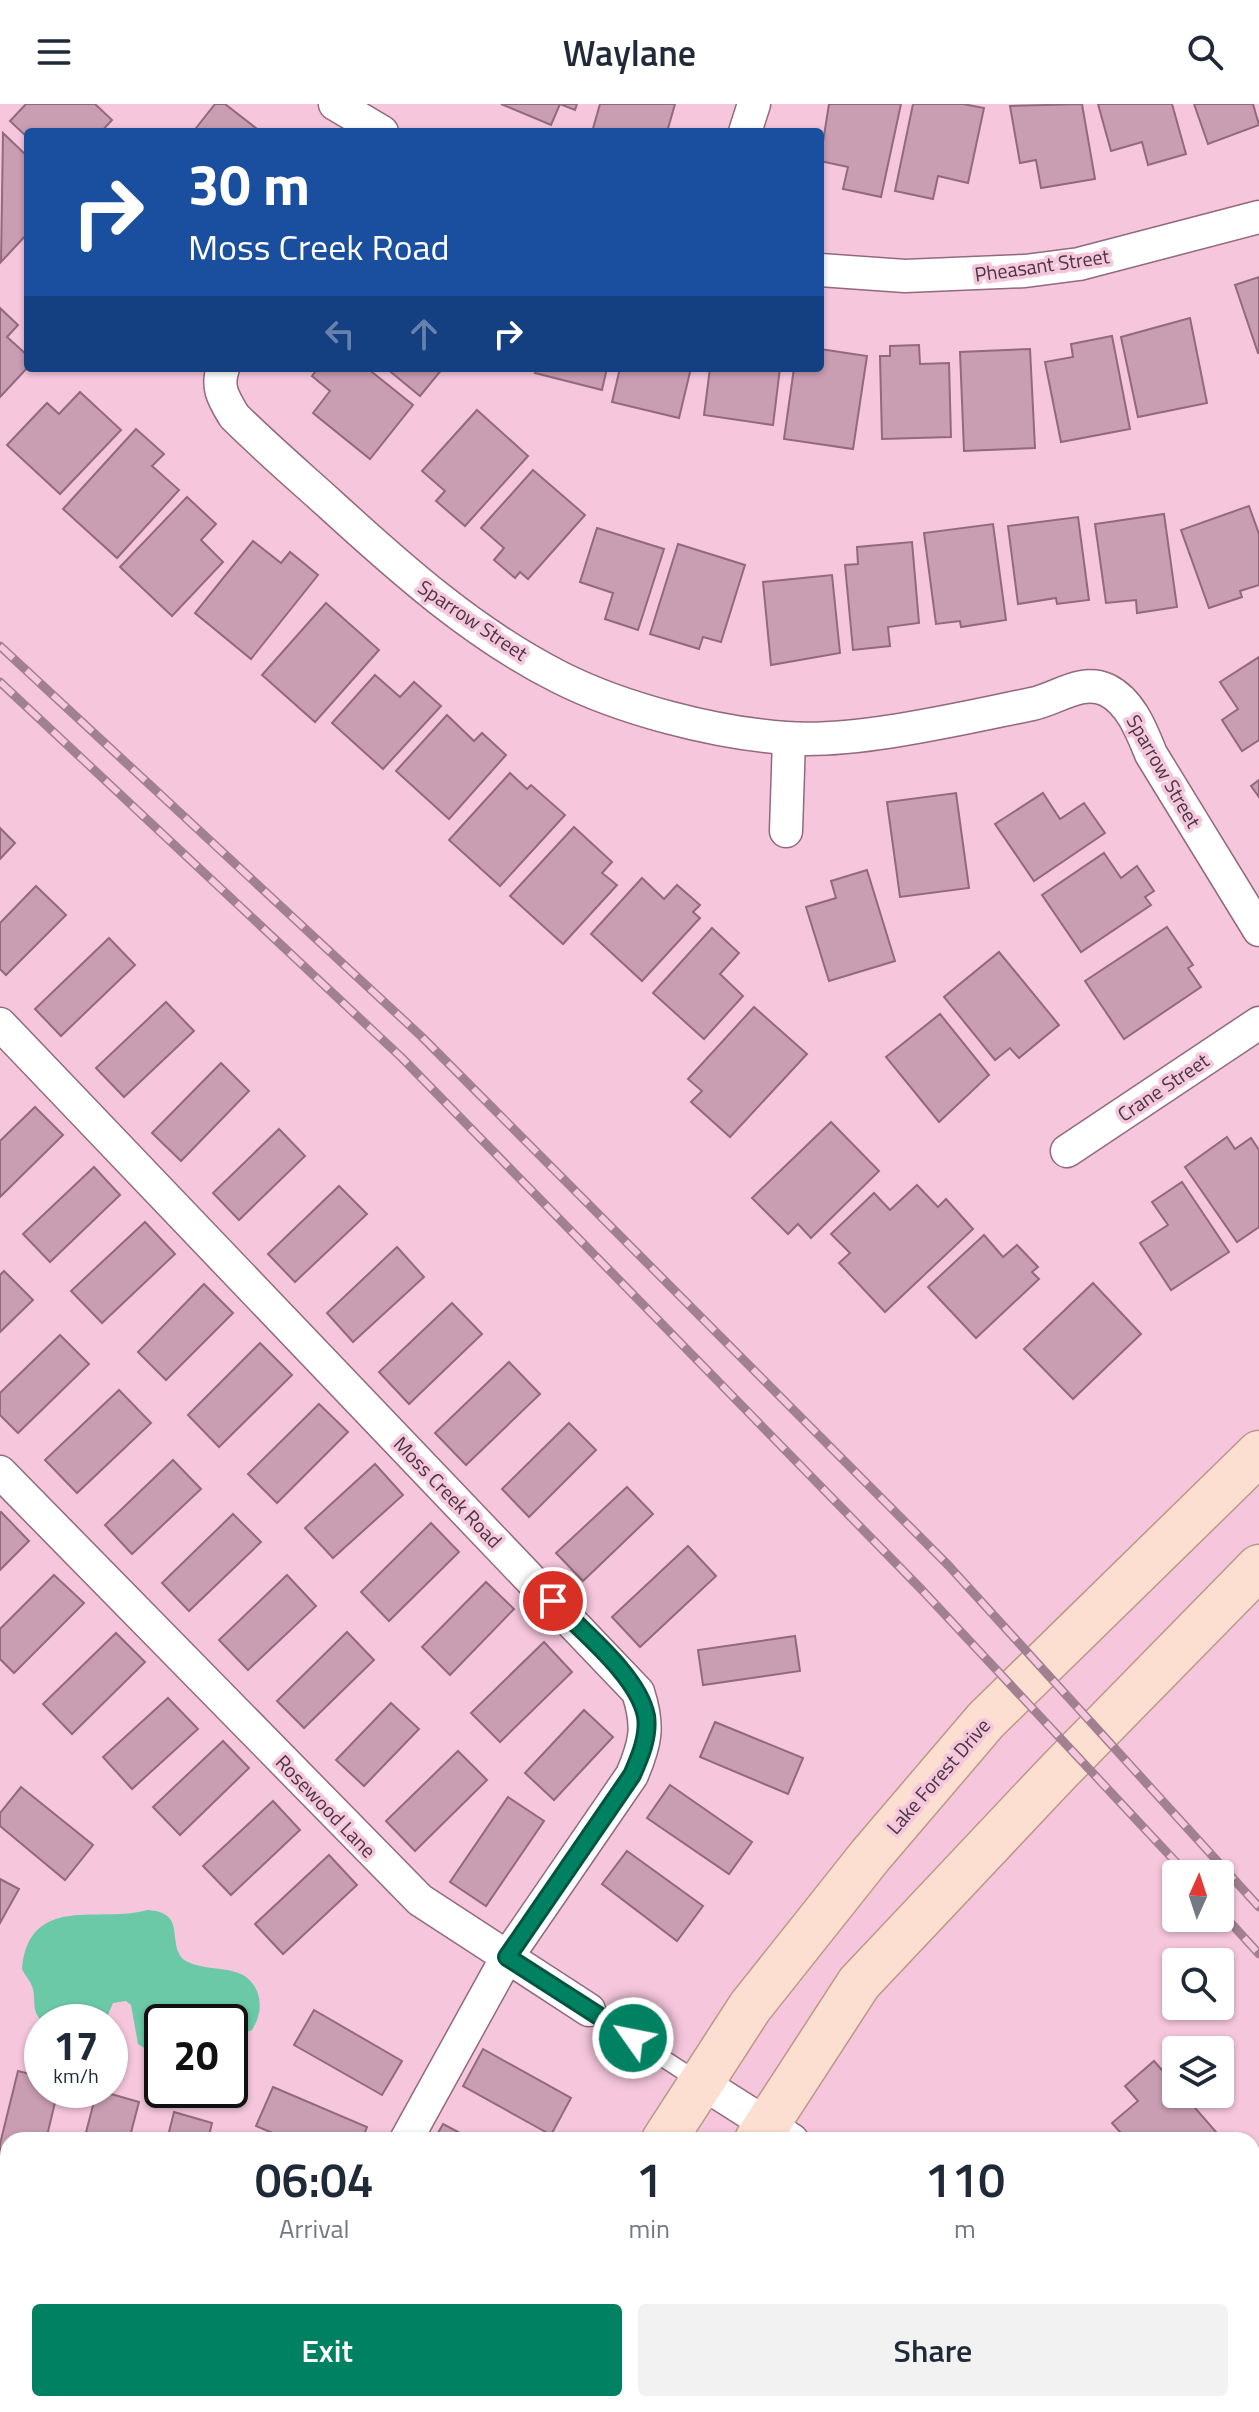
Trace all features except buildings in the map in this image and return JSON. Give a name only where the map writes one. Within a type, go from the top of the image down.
[{"type":"main road","name":"Lake Forest Drive","points":[[669,2132],[699,2081],[750,2007],[870,1856],[986,1720],[1259,1453]]},
{"type":"main road","points":[[774,2132],[859,1983],[1058,1772],[1259,1567]]},
{"type":"street","points":[[335,104],[375,128]]},
{"type":"street","points":[[746,128],[754,104]]},
{"type":"street","name":"Pheasant Street","points":[[824,270],[905,276],[1025,271],[1079,264],[1259,217]]},
{"type":"street","name":"Sparrow Street","points":[[222,381],[234,416],[412,579],[494,638],[560,677],[632,704],[730,731],[789,739],[861,734],[978,714],[1036,703],[1088,686],[1108,691],[1139,725],[1151,754],[1259,930]]},
{"type":"street","points":[[786,831],[789,739]]},
{"type":"street","name":"Crane Street","points":[[1067,1151],[1259,1023]]},
{"type":"street","name":"Moss Creek Road","points":[[0,1024],[638,1692],[646,1718],[644,1747],[632,1775],[507,1957],[410,2132]]},
{"type":"street","name":"Rosewood Lane","points":[[0,1472],[420,1900],[589,2010]]},
{"type":"street","points":[[699,2081],[768,2132]]},
{"type":"lane","name":"Rosewood Lane","points":[[589,2010],[699,2081]]},
{"type":"shaded area","points":[[147,1910],[168,1916],[184,1960],[236,1972],[253,1983],[260,2008],[252,2030],[248,2032],[248,2004],[144,2004],[144,2048],[138,2044],[131,2005],[126,2001],[113,2004],[35,2004],[32,1986],[22,1969],[28,1945],[38,1929],[53,1920],[70,1916]]},
{"type":"railway","points":[[0,646],[422,1037],[948,1565],[1259,1907]]},
{"type":"railway","points":[[0,682],[401,1057],[922,1590],[1174,1860]]},
{"type":"railway","points":[[1234,1926],[1259,1954]]},
{"type":"route","points":[[553,1601],[638,1692],[646,1718],[644,1747],[632,1775],[507,1957],[633,2038]]}]
